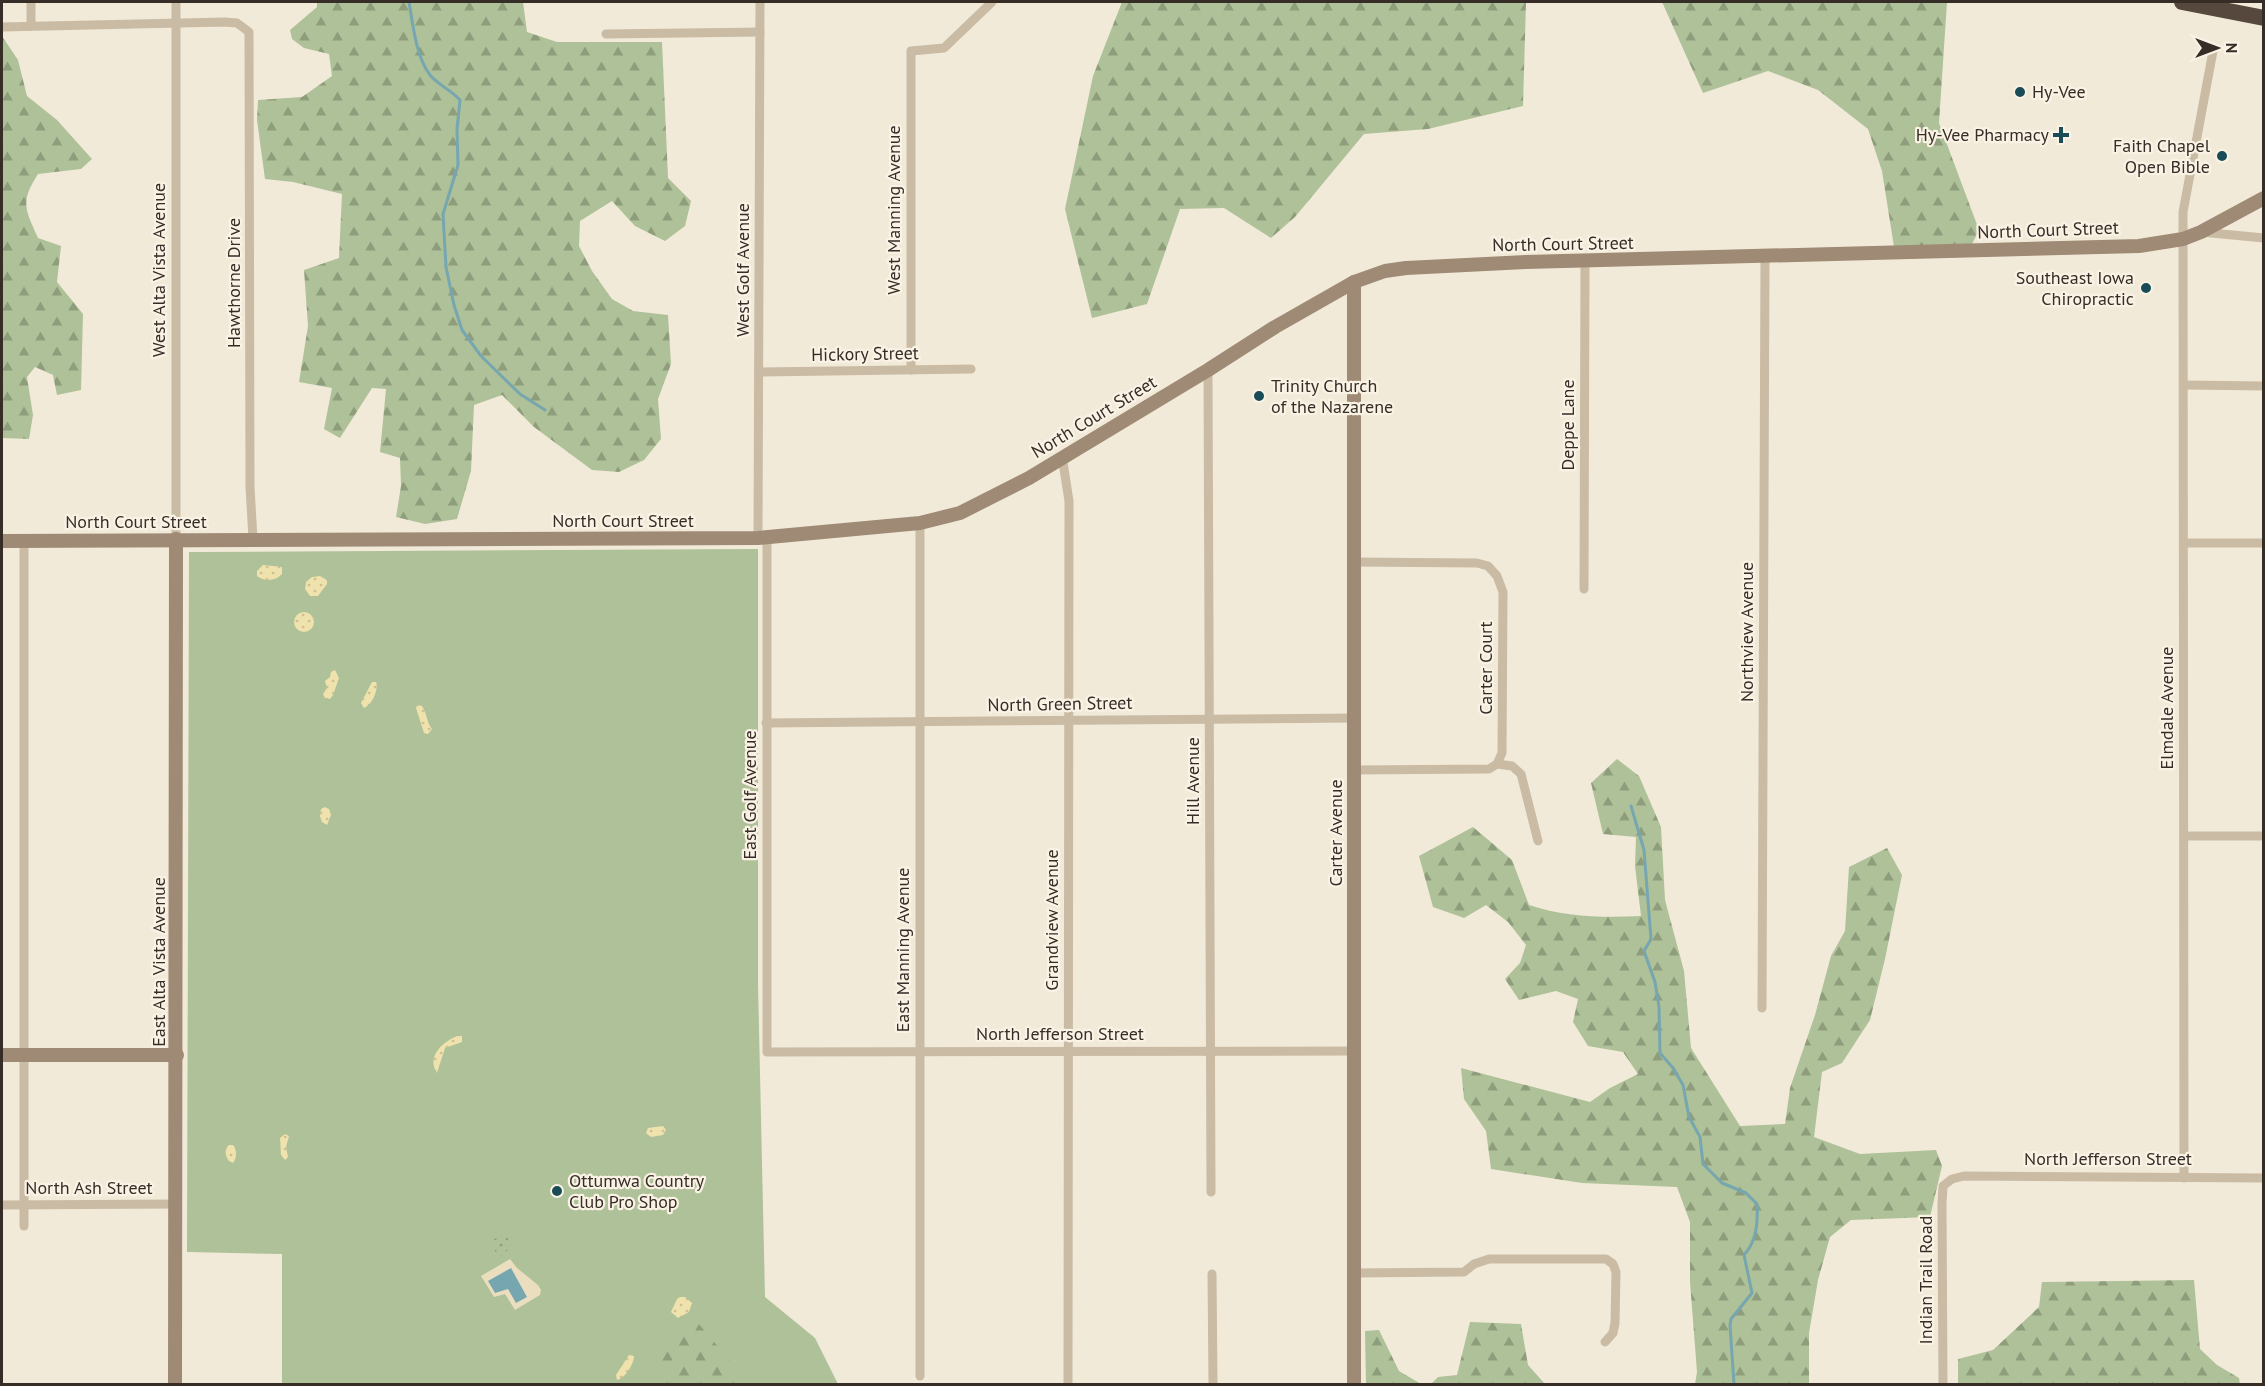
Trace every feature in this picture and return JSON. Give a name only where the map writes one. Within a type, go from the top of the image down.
[{"type":"highway","points":[[2182,2],[2264,18]]},
{"type":"main road","name":"North Court Street","points":[[2,541],[762,538],[920,523],[944,518],[977,506],[1029,478],[1275,327],[1354,282],[1386,271],[1432,265],[2139,246],[2183,239],[2201,232],[2264,198]]},
{"type":"main road","name":"Carter Avenue","points":[[1354,282],[1354,1384]]},
{"type":"main road","name":"East Alta Vista Avenue","points":[[175,1384],[176,540]]},
{"type":"main road","points":[[2,1055],[177,1055]]},
{"type":"street","points":[[31,2],[31,26]]},
{"type":"street","name":"West Alta Vista Avenue","points":[[176,2],[176,540]]},
{"type":"street","name":"West Golf Avenue","points":[[760,2],[759,372],[762,538]]},
{"type":"street","name":"West Manning Avenue","points":[[911,370],[911,51],[945,48],[992,2]]},
{"type":"street","points":[[2,27],[176,23]]},
{"type":"street","name":"Hawthorne Drive","points":[[176,23],[237,23],[249,32],[250,487],[253,540]]},
{"type":"street","points":[[606,34],[760,32]]},
{"type":"street","name":"Elmdale Avenue","points":[[2184,1178],[2183,212],[2213,51]]},
{"type":"street","points":[[2201,232],[2264,238]]},
{"type":"street","name":"Northview Avenue","points":[[1762,1008],[1765,257]]},
{"type":"street","name":"Deppe Lane","points":[[1584,589],[1585,261]]},
{"type":"street","name":"Hickory Street","points":[[759,372],[971,369]]},
{"type":"street","name":"Hill Avenue","points":[[1208,370],[1211,1192]]},
{"type":"street","points":[[2184,385],[2264,386]]},
{"type":"street","name":"Grandview Avenue","points":[[1062,456],[1069,501],[1068,1384]]},
{"type":"street","name":"East Manning Avenue","points":[[920,523],[920,1376]]},
{"type":"street","name":"East Golf Avenue","points":[[762,538],[766,723],[767,1052]]},
{"type":"street","points":[[24,541],[24,1226]]},
{"type":"street","points":[[2184,543],[2264,543]]},
{"type":"street","name":"Carter Court","points":[[1354,562],[1477,564],[1488,566],[1497,576],[1503,592],[1503,693],[1502,753],[1497,764]]},
{"type":"street","name":"North Green Street","points":[[766,723],[1354,718]]},
{"type":"street","points":[[1354,770],[1489,769],[1497,764],[1512,766],[1521,774],[1538,841]]},
{"type":"street","points":[[2184,836],[2264,836]]},
{"type":"street","name":"North Jefferson Street","points":[[767,1052],[1354,1051]]},
{"type":"street","name":"North Jefferson Street","points":[[1952,1179],[1964,1176],[2264,1178]]},
{"type":"street","name":"Indian Trail Road","points":[[1943,1384],[1942,1204],[1943,1186],[1952,1179]]},
{"type":"street","name":"North Ash Street","points":[[2,1205],[176,1204]]},
{"type":"street","points":[[1354,1273],[1464,1272],[1474,1264],[1489,1259],[1606,1259],[1616,1272],[1615,1323],[1613,1333],[1605,1342]]},
{"type":"street","points":[[1212,1274],[1213,1384]]},
{"type":"green space","points":[[317,2],[523,2],[527,32],[557,42],[662,42],[668,178],[691,201],[685,226],[665,241],[635,226],[612,201],[580,221],[579,246],[592,271],[612,299],[633,311],[668,315],[671,364],[658,399],[661,439],[644,460],[619,472],[592,470],[534,427],[502,395],[474,405],[471,471],[457,519],[425,524],[396,517],[401,486],[400,458],[380,452],[386,389],[372,388],[340,438],[324,429],[332,388],[299,382],[308,326],[304,270],[339,258],[342,194],[293,182],[265,179],[257,120],[258,100],[302,97],[332,76],[329,54],[304,48],[292,39],[290,30],[317,7]]},
{"type":"green space","points":[[1122,2],[1526,2],[1523,106],[1428,129],[1364,134],[1295,217],[1271,238],[1224,208],[1180,209],[1147,304],[1092,318],[1065,209],[1093,76]]},
{"type":"green space","points":[[1662,2],[1947,2],[1939,123],[1979,230],[1969,250],[1895,253],[1882,171],[1868,129],[1818,90],[1768,71],[1703,93]]},
{"type":"green space","points":[[2,36],[18,60],[27,96],[57,120],[92,159],[81,169],[38,174],[27,199],[26,206],[38,238],[61,246],[57,282],[83,314],[81,390],[57,395],[53,375],[35,367],[27,377],[33,415],[29,439],[2,438]]},
{"type":"green space","points":[[758,549],[758,984],[765,1297],[815,1338],[838,1384],[282,1384],[282,1254],[187,1252],[189,552]]},
{"type":"green space","points":[[1617,759],[1639,776],[1661,827],[1665,900],[1684,971],[1691,1048],[1740,1126],[1785,1124],[1790,1088],[1815,1015],[1831,956],[1845,931],[1849,867],[1887,848],[1902,875],[1870,1020],[1842,1063],[1822,1072],[1814,1137],[1860,1154],[1936,1150],[1942,1166],[1930,1217],[1851,1220],[1830,1237],[1818,1280],[1809,1333],[1809,1384],[1695,1384],[1697,1372],[1690,1282],[1690,1222],[1677,1187],[1582,1183],[1491,1169],[1486,1131],[1464,1099],[1461,1068],[1590,1102],[1610,1088],[1638,1074],[1623,1052],[1588,1046],[1573,1022],[1578,999],[1556,991],[1519,1000],[1505,979],[1520,963],[1526,945],[1508,922],[1486,905],[1464,918],[1433,907],[1419,856],[1473,827],[1512,860],[1529,905],[1584,916],[1641,916],[1635,866],[1636,837],[1603,834],[1591,783]]},
{"type":"green space","points":[[504,1233],[512,1245],[502,1256],[498,1256],[490,1242]]},
{"type":"green space","points":[[2194,1280],[2200,1349],[2217,1365],[2239,1378],[2240,1384],[1958,1384],[1958,1359],[1993,1350],[2039,1307],[2042,1282]]},
{"type":"green space","points":[[685,1322],[698,1323],[746,1384],[654,1384],[664,1342],[675,1328]]},
{"type":"green space","points":[[1470,1322],[1521,1324],[1528,1365],[1545,1384],[1431,1384],[1438,1377],[1457,1375]]},
{"type":"green space","points":[[1379,1330],[1399,1371],[1421,1384],[1366,1384],[1365,1331]]},
{"type":"sand","points":[[263,565],[282,567],[282,574],[274,579],[260,578],[257,576],[257,571]]},
{"type":"sand","points":[[320,576],[327,580],[327,584],[318,596],[310,596],[305,589],[306,582],[312,577]]},
{"type":"sand","points":[[300,612],[308,612],[314,618],[314,626],[308,632],[300,632],[294,626],[294,618]]},
{"type":"sand","points":[[335,670],[339,678],[333,695],[330,699],[325,698],[323,694],[327,688],[325,681]]},
{"type":"sand","points":[[372,682],[376,682],[376,693],[370,704],[364,708],[361,703]]},
{"type":"sand","points":[[417,705],[422,706],[432,729],[428,734],[424,733]]},
{"type":"sand","points":[[325,807],[329,809],[331,815],[327,825],[322,822],[320,816],[321,809]]},
{"type":"sand","points":[[462,1036],[462,1042],[445,1048],[437,1073],[434,1067],[435,1055],[446,1042]]},
{"type":"sand","points":[[663,1126],[666,1130],[663,1135],[651,1137],[646,1133],[648,1128]]},
{"type":"sand","points":[[285,1134],[289,1136],[286,1147],[288,1157],[285,1160],[281,1155],[280,1138]]},
{"type":"sand","points":[[233,1145],[236,1151],[233,1163],[226,1155],[226,1148]]},
{"type":"sand","points":[[680,1297],[685,1297],[692,1303],[689,1312],[678,1318],[671,1312]]},
{"type":"sand","points":[[629,1355],[634,1356],[631,1367],[623,1377],[617,1380],[616,1375]]},
{"type":"shaded area","points":[[510,1259],[541,1290],[540,1295],[515,1310],[505,1294],[494,1297],[481,1276]]},
{"type":"water","points":[[511,1268],[527,1297],[516,1303],[508,1289],[495,1293],[488,1281]]},
{"type":"waterway","points":[[409,2],[416,40],[425,68],[433,78],[460,100],[457,129],[458,165],[443,214],[446,267],[462,330],[481,356],[520,394],[545,410]]},
{"type":"waterway","points":[[1631,806],[1644,850],[1651,939],[1644,951],[1655,982],[1659,1007],[1660,1053],[1673,1068],[1683,1085],[1689,1117],[1700,1137],[1703,1164],[1722,1183],[1746,1193],[1757,1204],[1756,1231],[1752,1244],[1744,1255],[1752,1293],[1731,1319],[1730,1325],[1734,1384]]},
{"type":"place","name":"Hy-Vee","points":[[2020,92]]},
{"type":"place","name":"Hy-Vee Pharmacy","points":[[2061,135]]},
{"type":"place","name":"Faith Chapel Open Bible","points":[[2222,156]]},
{"type":"place","name":"Southeast Iowa Chiropractic","points":[[2146,288]]},
{"type":"place","name":"Trinity Church of the Nazarene","points":[[1259,396]]},
{"type":"place","name":"Ottumwa Country Club Pro Shop","points":[[557,1191]]}]
